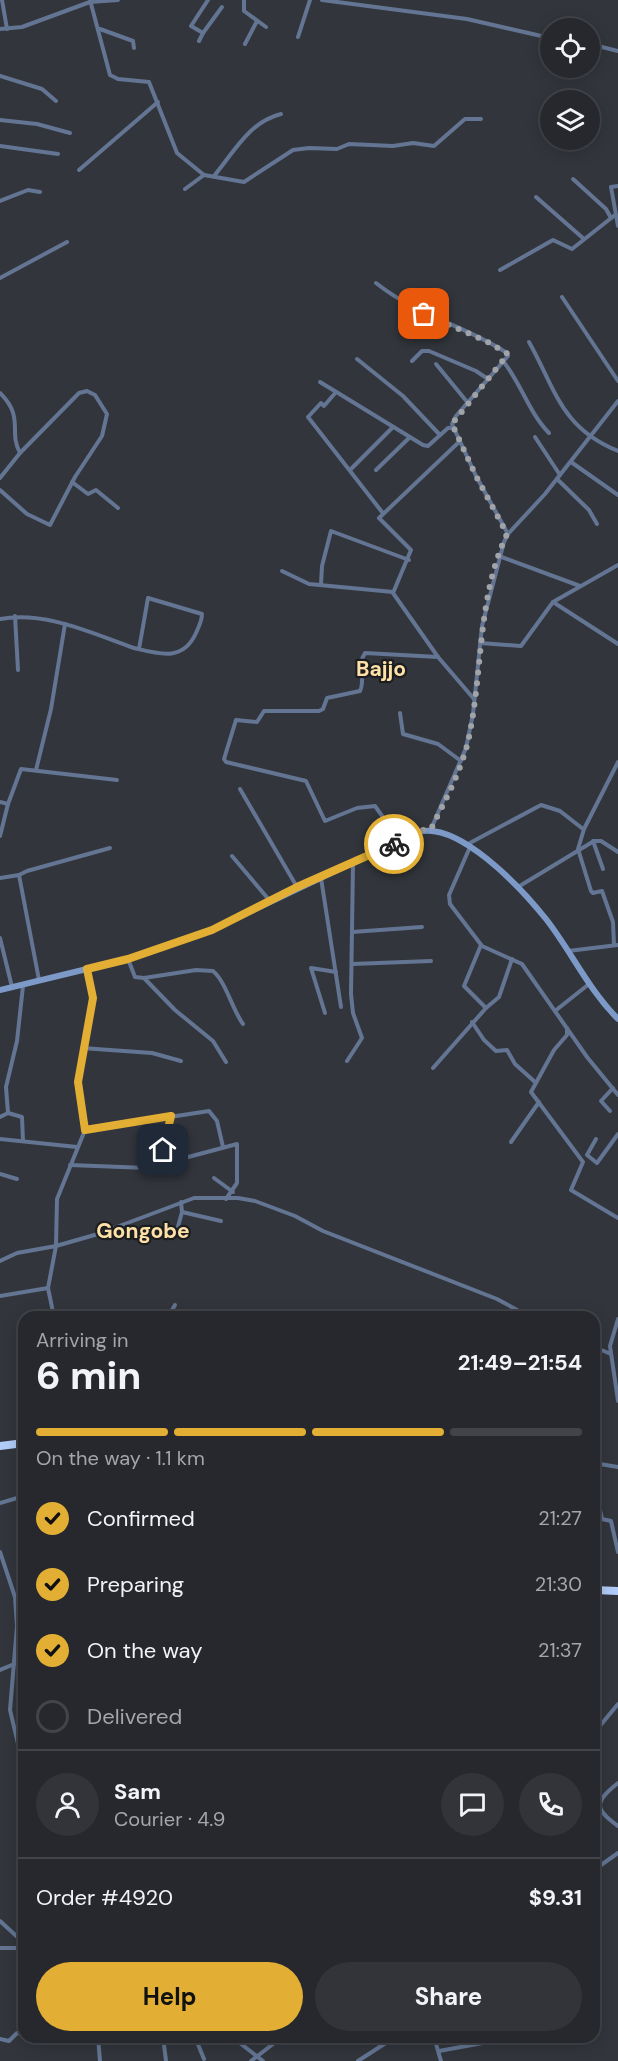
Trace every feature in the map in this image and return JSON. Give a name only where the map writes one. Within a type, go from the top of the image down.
[{"type":"highway","points":[[0,1444],[18,1442]]},
{"type":"highway","points":[[600,1590],[618,1591]]},
{"type":"street","points":[[2,0],[7,29]]},
{"type":"street","points":[[0,29],[22,27],[90,1],[118,0]]},
{"type":"street","points":[[203,33],[191,26],[208,0]]},
{"type":"street","points":[[244,0],[243,9],[266,27]]},
{"type":"street","points":[[298,37],[310,0]]},
{"type":"street","points":[[322,0],[467,19],[540,36]]},
{"type":"street","points":[[90,1],[110,75],[149,82],[177,153],[204,175],[244,182],[293,150],[337,149],[349,144],[393,146],[413,143],[434,146],[465,119],[481,119]]},
{"type":"street","points":[[199,41],[222,7]]},
{"type":"street","points":[[245,44],[257,21]]},
{"type":"street","points":[[99,30],[126,36],[133,41],[134,48]]},
{"type":"street","points":[[600,46],[618,51]]},
{"type":"street","points":[[0,76],[42,89],[56,101]]},
{"type":"street","points":[[79,170],[158,102]]},
{"type":"street","points":[[214,177],[251,129],[265,118],[281,114]]},
{"type":"street","points":[[0,120],[37,124],[70,133]]},
{"type":"street","points":[[0,146],[58,154]]},
{"type":"street","points":[[185,189],[204,175]]},
{"type":"street","points":[[573,179],[606,209],[618,226]]},
{"type":"street","points":[[613,217],[611,188],[618,186]]},
{"type":"street","points":[[0,201],[28,190],[40,192]]},
{"type":"street","points":[[536,197],[584,239]]},
{"type":"street","points":[[500,270],[549,241],[555,240],[570,249],[613,217]]},
{"type":"street","points":[[0,278],[67,242]]},
{"type":"street","points":[[376,283],[398,300],[424,314],[502,349],[508,354],[453,421],[460,441],[507,534]]},
{"type":"street","points":[[562,297],[618,381]]},
{"type":"street","points":[[528,342],[566,414],[590,438],[618,451]]},
{"type":"street","points":[[412,361],[422,351],[429,351],[476,371],[488,379]]},
{"type":"street","points":[[357,359],[403,396],[440,435]]},
{"type":"street","points":[[504,361],[518,379],[541,425],[549,433]]},
{"type":"street","points":[[436,364],[468,403]]},
{"type":"street","points":[[320,382],[409,438],[428,446],[448,428],[454,428]]},
{"type":"street","points":[[0,478],[20,453],[79,393],[91,392],[105,410],[107,419],[102,436],[72,482],[49,526],[27,514],[0,490]]},
{"type":"street","points":[[336,392],[324,406],[321,403],[308,417],[351,469],[382,512]]},
{"type":"street","points":[[0,393],[14,411],[16,446],[20,453]]},
{"type":"street","points":[[431,829],[461,761],[470,732],[488,594],[507,534],[557,479],[618,401]]},
{"type":"street","points":[[351,469],[393,427]]},
{"type":"street","points":[[535,437],[560,475]]},
{"type":"street","points":[[376,470],[409,438]]},
{"type":"street","points":[[393,592],[409,560],[411,550],[380,520],[382,512],[419,482],[460,441]]},
{"type":"street","points":[[571,462],[618,495]]},
{"type":"street","points":[[557,479],[589,510],[597,524]]},
{"type":"street","points":[[72,482],[88,494],[96,490],[118,508]]},
{"type":"street","points":[[321,584],[322,566],[331,531],[409,560]]},
{"type":"street","points":[[499,556],[581,587]]},
{"type":"street","points":[[480,643],[521,646],[526,643],[553,602],[618,565]]},
{"type":"street","points":[[282,571],[300,581],[393,592],[438,657],[474,699]]},
{"type":"street","points":[[0,619],[15,616],[43,618],[139,649],[169,655],[183,651],[193,641],[202,614],[148,598],[139,649]]},
{"type":"street","points":[[553,602],[618,644]]},
{"type":"street","points":[[15,616],[18,670]]},
{"type":"street","points":[[36,770],[51,710],[65,624]]},
{"type":"street","points":[[400,841],[375,806],[357,808],[324,821],[317,800],[306,781],[258,772],[226,762],[224,759],[236,720],[256,722],[264,711],[319,711],[323,709],[327,698],[360,691],[363,678],[361,660],[365,653],[438,657]]},
{"type":"street","points":[[400,714],[403,734],[438,744],[461,761]]},
{"type":"street","points":[[567,951],[616,945],[613,922],[602,891],[592,893],[578,849],[584,829],[618,762]]},
{"type":"street","points":[[0,836],[19,771],[36,770],[117,780]]},
{"type":"street","points":[[240,789],[297,887]]},
{"type":"street","points":[[0,802],[8,804]]},
{"type":"street","points":[[584,829],[560,811],[541,805],[469,846],[449,901],[481,945],[522,964],[618,1095]]},
{"type":"street","points":[[0,990],[39,983],[128,959],[212,930],[297,887],[353,864],[423,830],[431,829],[469,846],[517,888],[545,918],[589,984],[618,1019]]},
{"type":"street","points":[[517,888],[593,841],[600,841],[618,852]]},
{"type":"street","points":[[593,841],[603,869]]},
{"type":"street","points":[[0,878],[19,876],[27,870],[110,848]]},
{"type":"street","points":[[232,856],[270,901]]},
{"type":"street","points":[[347,1060],[362,1038],[352,1006],[353,864]]},
{"type":"street","points":[[19,876],[39,983]]},
{"type":"street","points":[[321,878],[341,1007]]},
{"type":"street","points":[[352,932],[422,927]]},
{"type":"street","points":[[0,938],[12,988]]},
{"type":"street","points":[[481,945],[464,986],[486,1008]]},
{"type":"street","points":[[128,959],[133,975],[144,978],[196,970],[213,971],[222,982],[230,1003],[243,1024]]},
{"type":"street","points":[[433,1068],[472,1022],[498,997],[512,959]]},
{"type":"street","points":[[352,964],[431,962]]},
{"type":"street","points":[[325,1013],[311,968],[336,972]]},
{"type":"street","points":[[53,1311],[48,1288],[56,1246],[57,1199],[85,1130],[78,1082],[82,1048],[93,998],[87,969]]},
{"type":"street","points":[[144,978],[175,1010],[213,1041],[226,1062]]},
{"type":"street","points":[[555,1011],[589,984]]},
{"type":"street","points":[[8,1113],[6,1087],[17,1041],[23,986]]},
{"type":"street","points":[[472,1022],[484,1040],[496,1051],[507,1050],[515,1064],[535,1082]]},
{"type":"street","points":[[567,1028],[567,1035],[554,1050],[531,1092],[583,1162],[571,1190],[618,1218]]},
{"type":"street","points":[[82,1048],[143,1051],[181,1061]]},
{"type":"street","points":[[610,1111],[601,1101],[613,1088]]},
{"type":"street","points":[[512,1142],[538,1102]]},
{"type":"street","points":[[85,1130],[211,1112],[221,1132],[223,1147]]},
{"type":"street","points":[[0,1117],[8,1113],[22,1117],[23,1141]]},
{"type":"street","points":[[162,1165],[171,1116]]},
{"type":"street","points":[[596,1139],[587,1155],[597,1163],[618,1134]]},
{"type":"street","points":[[0,1139],[77,1147]]},
{"type":"street","points":[[70,1165],[147,1168],[223,1147],[239,1145],[237,1183],[225,1200]]},
{"type":"street","points":[[0,1174],[18,1179]]},
{"type":"street","points":[[214,1178],[233,1191]]},
{"type":"street","points":[[0,1261],[17,1253],[56,1246],[98,1234],[181,1202],[201,1197],[225,1200],[238,1198],[261,1202],[323,1231],[497,1299],[519,1311]]},
{"type":"street","points":[[176,1233],[182,1212],[181,1202]]},
{"type":"street","points":[[182,1212],[221,1221]]},
{"type":"street","points":[[0,1296],[48,1288]]},
{"type":"street","points":[[172,1311],[175,1305]]},
{"type":"street","points":[[618,1318],[611,1341],[618,1401]]},
{"type":"street","points":[[600,1349],[611,1354]]},
{"type":"street","points":[[600,1464],[618,1467]]},
{"type":"street","points":[[0,1503],[18,1498]]},
{"type":"street","points":[[600,1510],[602,1519],[610,1521],[618,1552]]},
{"type":"street","points":[[0,1551],[15,1597],[17,1626],[10,1710],[18,1740]]},
{"type":"street","points":[[0,1671],[18,1663]]},
{"type":"street","points":[[600,1726],[618,1704]]},
{"type":"street","points":[[600,1800],[618,1783]]},
{"type":"street","points":[[600,1812],[601,1815],[618,1826]]},
{"type":"street","points":[[600,1866],[618,1853]]},
{"type":"street","points":[[0,1921],[18,1938]]},
{"type":"street","points":[[0,1948],[18,1948]]},
{"type":"street","points":[[0,2039],[9,2041],[18,2033]]},
{"type":"street","points":[[98,2043],[100,2061]]},
{"type":"street","points":[[164,2043],[166,2061]]},
{"type":"street","points":[[197,2043],[204,2059]]},
{"type":"street","points":[[240,2043],[263,2061]]},
{"type":"street","points":[[251,2061],[274,2043]]},
{"type":"street","points":[[358,2061],[386,2043]]},
{"type":"street","points":[[436,2043],[441,2061]]},
{"type":"street","points":[[439,2051],[483,2043]]},
{"type":"way so far","points":[[394,844],[415,833],[431,829],[466,748],[473,714],[482,626],[488,594],[507,534],[452,424],[456,416],[508,354],[486,341],[424,314]]},
{"type":"district","name":"Bajjo","points":[[381,669]]},
{"type":"district","name":"Gongobe","points":[[143,1231]]},
{"type":"route","points":[[163,1150],[171,1124],[171,1116],[85,1130],[78,1082],[82,1048],[93,998],[87,969],[128,959],[212,930],[297,887],[394,844]]}]
